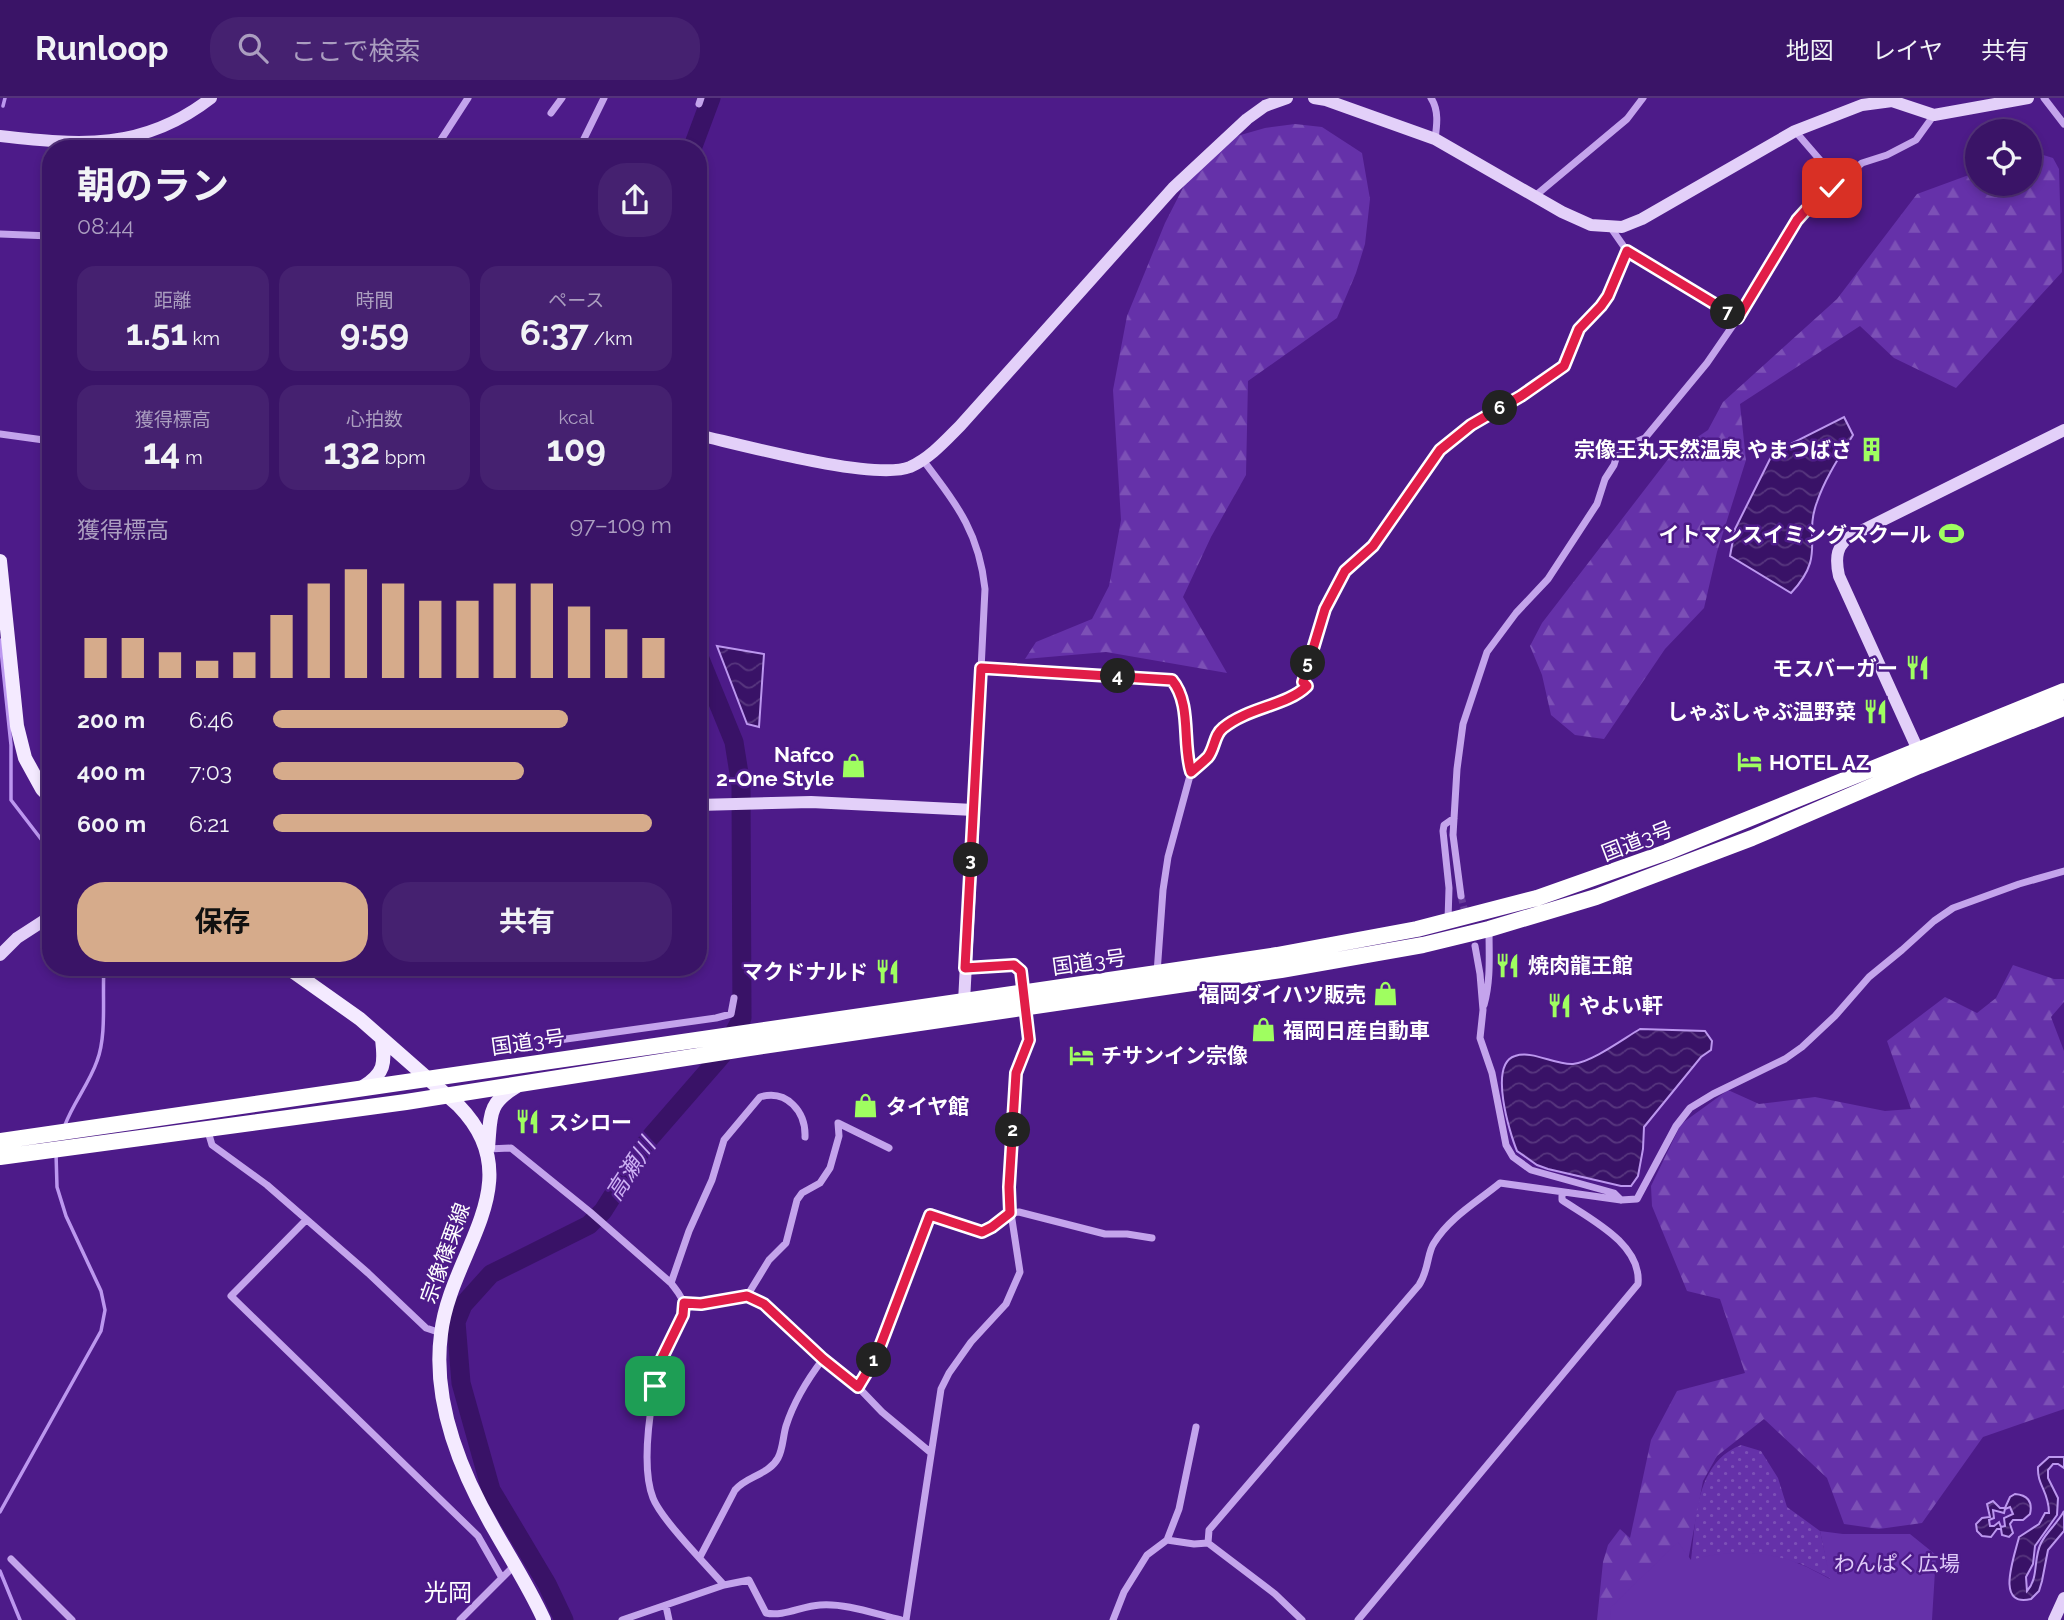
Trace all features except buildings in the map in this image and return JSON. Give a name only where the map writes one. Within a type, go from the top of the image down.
[{"type":"highway","name":"国道3号","points":[[0,1141],[1157,973],[1312,949],[1448,923],[1537,898],[1667,852],[2064,691]]},
{"type":"highway","name":"国道3号","points":[[0,1157],[447,1096],[743,1049],[1340,961],[1489,929],[1596,897],[1701,857],[2064,708]]},
{"type":"main road","points":[[0,561],[19,734],[29,767],[42,789]]},
{"type":"main road","name":"宗像篠栗線","points":[[299,976],[360,1019],[470,1117],[488,1149],[490,1186],[441,1332],[440,1380],[448,1422],[474,1490],[544,1620]]},
{"type":"main road","points":[[363,1087],[381,1071],[384,1063],[382,1039]]},
{"type":"main road","points":[[488,1149],[491,1115],[496,1101],[519,1085]]},
{"type":"street","points":[[108,140],[137,136],[176,120],[211,98]]},
{"type":"street","points":[[441,140],[468,98]]},
{"type":"street","points":[[551,113],[562,98]]},
{"type":"street","points":[[583,140],[604,98]]},
{"type":"street","points":[[707,437],[865,470],[908,468],[923,460],[960,426],[1172,188],[1247,119],[1265,106],[1287,98]]},
{"type":"street","points":[[1314,98],[1435,139],[1562,212],[1591,225],[1611,228],[1622,227],[1642,219],[1795,131],[1862,104],[1892,100],[1934,115],[2028,98]]},
{"type":"street","points":[[1431,98],[1435,104],[1437,122],[1435,139]]},
{"type":"street","points":[[1535,196],[1627,119],[1643,98]]},
{"type":"street","points":[[2044,98],[2064,124]]},
{"type":"street","points":[[1461,897],[1453,835],[1463,724],[1487,652],[1516,613],[1548,579],[1597,505],[1619,449],[1645,438],[1699,373],[1738,318],[1797,220],[1862,163],[1887,155],[1916,140],[1934,115]]},
{"type":"street","points":[[1795,131],[1839,182]]},
{"type":"street","points":[[0,136],[42,140]]},
{"type":"street","points":[[1611,228],[1627,251],[1738,318]]},
{"type":"street","points":[[0,234],[42,236]]},
{"type":"street","points":[[1191,772],[1208,757],[1216,735],[1222,728],[1251,711],[1297,696],[1307,686],[1303,682],[1316,635],[1333,590],[1345,571],[1373,546],[1440,450],[1471,425],[1521,396],[1564,366],[1579,329],[1608,296],[1627,251]]},
{"type":"street","points":[[1918,750],[1839,576],[1836,564],[1841,544],[1853,535],[2064,430]]},
{"type":"street","points":[[0,434],[42,440]]},
{"type":"street","points":[[923,460],[972,531],[980,556],[985,589],[964,1002]]},
{"type":"street","points":[[981,668],[1172,680],[1182,691],[1187,757],[1191,772],[1168,857],[1157,973]]},
{"type":"street","points":[[707,805],[811,802],[974,810]]},
{"type":"street","points":[[1448,923],[1449,888],[1443,831],[1444,825],[1454,818]]},
{"type":"street","points":[[1208,1543],[1209,1530],[1419,1284],[1426,1274],[1432,1245],[1455,1219],[1500,1183],[1621,1200],[1637,1199],[1676,1126],[1690,1108],[1786,1059],[1802,1047],[1835,1016],[1869,977],[1934,921],[1954,908],[2064,871]]},
{"type":"street","points":[[0,955],[18,938],[42,922]]},
{"type":"street","points":[[1482,1010],[1488,992],[1490,970],[1489,929]]},
{"type":"street","points":[[1475,946],[1482,1010],[1480,1038],[1492,1073],[1506,1145],[1513,1157],[1531,1170],[1614,1193],[1621,1200]]},
{"type":"street","points":[[622,1620],[749,1580],[766,1613],[775,1615],[818,1605],[836,1604],[904,1620],[941,1389],[971,1342],[1006,1304],[1020,1272],[1010,1213],[1009,1187],[1016,1073],[1029,1040],[1021,971],[1014,965],[965,968]]},
{"type":"street","points":[[559,1040],[716,1018],[731,1014],[734,998]]},
{"type":"street","points":[[671,1283],[689,1231],[712,1180],[724,1140],[760,1097],[778,1095],[791,1101],[806,1122],[805,1137]]},
{"type":"street","points":[[747,1296],[769,1260],[786,1243],[797,1200],[802,1193],[820,1183],[830,1168],[839,1136],[838,1123],[889,1148]]},
{"type":"street","points":[[207,1127],[212,1145],[267,1185],[368,1273],[426,1328],[441,1332]]},
{"type":"street","points":[[488,1149],[511,1148],[671,1283],[684,1303],[683,1315],[662,1358],[655,1386],[650,1416],[649,1480],[653,1500],[724,1586]]},
{"type":"street","points":[[1358,1620],[1638,1284],[1637,1267],[1621,1243],[1562,1200],[1562,1192]]},
{"type":"street","points":[[858,1387],[876,1357],[930,1215],[982,1232],[1010,1213],[1019,1212],[1104,1234],[1152,1238]]},
{"type":"street","points":[[306,1220],[232,1296],[478,1536],[502,1578]]},
{"type":"street","points":[[684,1303],[701,1304],[747,1296],[764,1304],[930,1452]]},
{"type":"street","points":[[700,1558],[734,1490],[742,1481],[764,1471],[778,1457],[786,1426],[805,1383],[823,1359]]},
{"type":"street","points":[[1113,1620],[1124,1592],[1147,1555],[1167,1540],[1179,1509],[1196,1427]]},
{"type":"street","points":[[1167,1540],[1208,1543],[1275,1594],[1302,1620]]},
{"type":"street","points":[[10,1559],[72,1620]]},
{"type":"street","points":[[460,1620],[516,1564]]},
{"type":"street","points":[[2054,1620],[2064,1598]]},
{"type":"street","points":[[666,1606],[669,1620]]},
{"type":"green space","points":[[1295,124],[1322,127],[1362,153],[1370,199],[1365,244],[1337,318],[1248,381],[1246,475],[1211,537],[1183,597],[1227,673],[1106,652],[1025,659],[1036,642],[1092,619],[1109,586],[1121,520],[1113,390],[1127,316],[1165,223],[1193,168],[1216,142],[1265,128]]},
{"type":"green space","points":[[2042,155],[2053,158],[2059,169],[2062,272],[1956,388],[1894,358],[1860,326],[1740,404],[1746,460],[1717,552],[1704,608],[1665,649],[1604,739],[1575,735],[1551,715],[1542,675],[1530,646],[1542,623],[1672,454],[1708,430],[1723,402],[1837,299],[1917,194],[1965,176],[1965,196],[2042,196]]},
{"type":"green space","points":[[2013,965],[2054,979],[2064,979],[2064,1002],[2051,1017],[2064,1051],[2064,1409],[1983,1437],[1922,1523],[1879,1529],[1844,1524],[1827,1478],[1764,1419],[1717,1456],[1703,1481],[1687,1566],[1645,1620],[1597,1620],[1603,1562],[1608,1545],[1620,1529],[1630,1538],[1651,1440],[1677,1391],[1745,1373],[1720,1299],[1687,1291],[1652,1206],[1651,1186],[1681,1124],[1728,1090],[1759,1104],[1815,1097],[1885,1111],[1911,1109],[1887,1041],[1945,997],[1977,1013],[1996,998]]},
{"type":"green space","points":[[1741,1445],[1761,1451],[1778,1478],[1787,1507],[1820,1531],[1831,1579],[1799,1563],[1691,1560],[1697,1510],[1706,1478],[1726,1453]]},
{"type":"green space","name":"わんぱく広場","points":[[1820,1531],[1843,1534],[1910,1534],[1936,1555],[1932,1620],[1611,1620],[1610,1608],[1678,1542],[1691,1560],[1718,1554],[1760,1554],[1787,1559],[1830,1579]]},
{"type":"water","points":[[1844,417],[1853,435],[1820,493],[1813,515],[1808,568],[1791,593],[1730,556],[1735,529],[1773,453]]},
{"type":"water","points":[[717,646],[764,654],[759,727],[747,724]]},
{"type":"water","points":[[1640,1029],[1705,1031],[1712,1041],[1711,1050],[1701,1057],[1644,1127],[1638,1176],[1631,1186],[1548,1169],[1517,1151],[1503,1100],[1503,1072],[1507,1062],[1515,1056],[1529,1055],[1573,1064],[1598,1055]]},
{"type":"water","points":[[2049,1457],[2064,1457],[2064,1468],[2053,1464],[2048,1470],[2048,1478],[2058,1498],[2057,1515],[2035,1546],[2033,1564],[2026,1577],[2027,1591],[2033,1580],[2041,1543],[2064,1511],[2064,1531],[2048,1550],[2039,1591],[2031,1599],[2020,1600],[2013,1596],[2010,1588],[2011,1567],[2019,1537],[2039,1524],[2045,1513],[2049,1513],[2038,1467]]},
{"type":"water","points":[[2015,1494],[2026,1497],[2031,1506],[2030,1514],[2023,1520],[2013,1520],[2010,1524],[2013,1533],[2009,1537],[2002,1535],[2001,1529],[1997,1529],[1991,1537],[1982,1536],[1977,1531],[1976,1524],[1982,1518],[1990,1517],[1987,1504],[1993,1501],[2000,1508],[2005,1508],[2010,1497]],"holes":[[[2010,1507],[2013,1514],[2004,1518],[2005,1526],[2001,1527],[1999,1522],[1990,1526],[1989,1520],[1994,1518],[1993,1510],[2004,1513],[2005,1509]]]},
{"type":"waterway","points":[[3,106],[5,98]]},
{"type":"waterway","name":"高瀬川","points":[[695,140],[711,98]]},
{"type":"waterway","points":[[0,640],[11,745],[11,800],[42,840]]},
{"type":"waterway","name":"高瀬川","points":[[564,1620],[547,1584],[491,1490],[461,1383],[456,1322],[463,1305],[491,1274],[589,1225],[603,1211],[648,1140],[722,1055],[742,1018],[741,786],[734,742],[707,676]]},
{"type":"waterway","points":[[65,1125],[94,1069],[100,1051],[104,976]]},
{"type":"waterway","points":[[0,1512],[101,1331],[105,1310],[101,1291],[66,1216],[57,1187],[56,1153]]},
{"type":"waterway","points":[[0,1571],[20,1620]]},
{"type":"tunnel","points":[[1461,896],[1466,916]]},
{"type":"place","name":"宗像王丸天然温泉 やまつばさ","points":[[1872,449]]},
{"type":"place","name":"イトマンスイミングスクール","points":[[1951,534]]},
{"type":"place","name":"モスバーガー","points":[[1918,668]]},
{"type":"place","name":"しゃぶしゃぶ温野菜","points":[[1876,711]]},
{"type":"place","name":"HOTEL AZ","points":[[1749,762]]},
{"type":"place","name":"Nafco 2-One Style","points":[[854,766]]},
{"type":"place","name":"焼肉龍王館","points":[[1508,965]]},
{"type":"place","name":"マクドナルド","points":[[888,971]]},
{"type":"place","name":"福岡ダイハツ販売","points":[[1386,994]]},
{"type":"place","name":"やよい軒","points":[[1559,1005]]},
{"type":"place","name":"福岡日産自動車","points":[[1263,1030]]},
{"type":"place","name":"チサンイン宗像","points":[[1081,1055]]},
{"type":"place","name":"タイヤ館","points":[[866,1106]]},
{"type":"place","name":"スシロー","points":[[528,1122]]},
{"type":"district","name":"光岡","points":[[448,1592]]},
{"type":"route","points":[[655,1386],[662,1358],[683,1315],[684,1303],[701,1304],[747,1296],[764,1304],[823,1359],[858,1387],[876,1357],[930,1215],[982,1232],[1010,1213],[1009,1187],[1016,1073],[1029,1040],[1021,971],[1014,965],[965,968],[981,668],[1172,680],[1182,691],[1187,757],[1191,772],[1208,757],[1216,735],[1222,728],[1251,711],[1297,696],[1307,686],[1303,682],[1316,635],[1333,590],[1345,571],[1373,546],[1428,464],[1455,436],[1561,370],[1567,362],[1579,329],[1608,296],[1627,251],[1738,318],[1797,220],[1832,188]]}]
